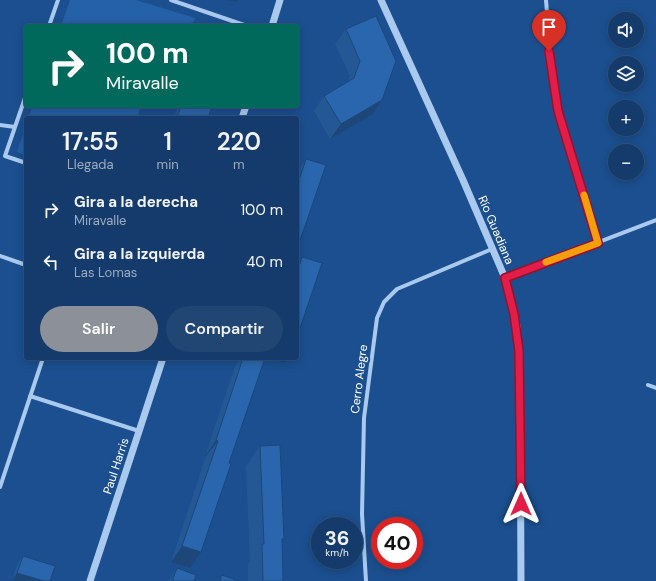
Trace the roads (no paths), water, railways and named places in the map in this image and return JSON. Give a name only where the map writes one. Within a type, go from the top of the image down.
[{"type":"street","points":[[50,24],[58,0]]},
{"type":"street","points":[[171,0],[241,24]]},
{"type":"street","points":[[273,24],[280,0]]},
{"type":"street","name":"Río Guadiana","points":[[381,0],[463,180],[505,278],[512,303],[517,326],[519,351],[521,581]]},
{"type":"street","points":[[546,0],[551,68],[558,111],[598,243]]},
{"type":"street","points":[[24,101],[5,156],[24,162]]},
{"type":"street","points":[[0,125],[15,127]]},
{"type":"street","points":[[505,278],[656,220]]},
{"type":"street","name":"Cerro Alegre","points":[[366,581],[362,514],[364,418],[377,318],[380,310],[390,295],[397,289],[492,249]]},
{"type":"street","points":[[0,256],[24,264]]},
{"type":"street","points":[[0,487],[42,360]]},
{"type":"street","name":"Paul Harris","points":[[90,581],[162,360]]},
{"type":"street","points":[[648,385],[656,388]]},
{"type":"street","points":[[30,396],[139,431]]}]
